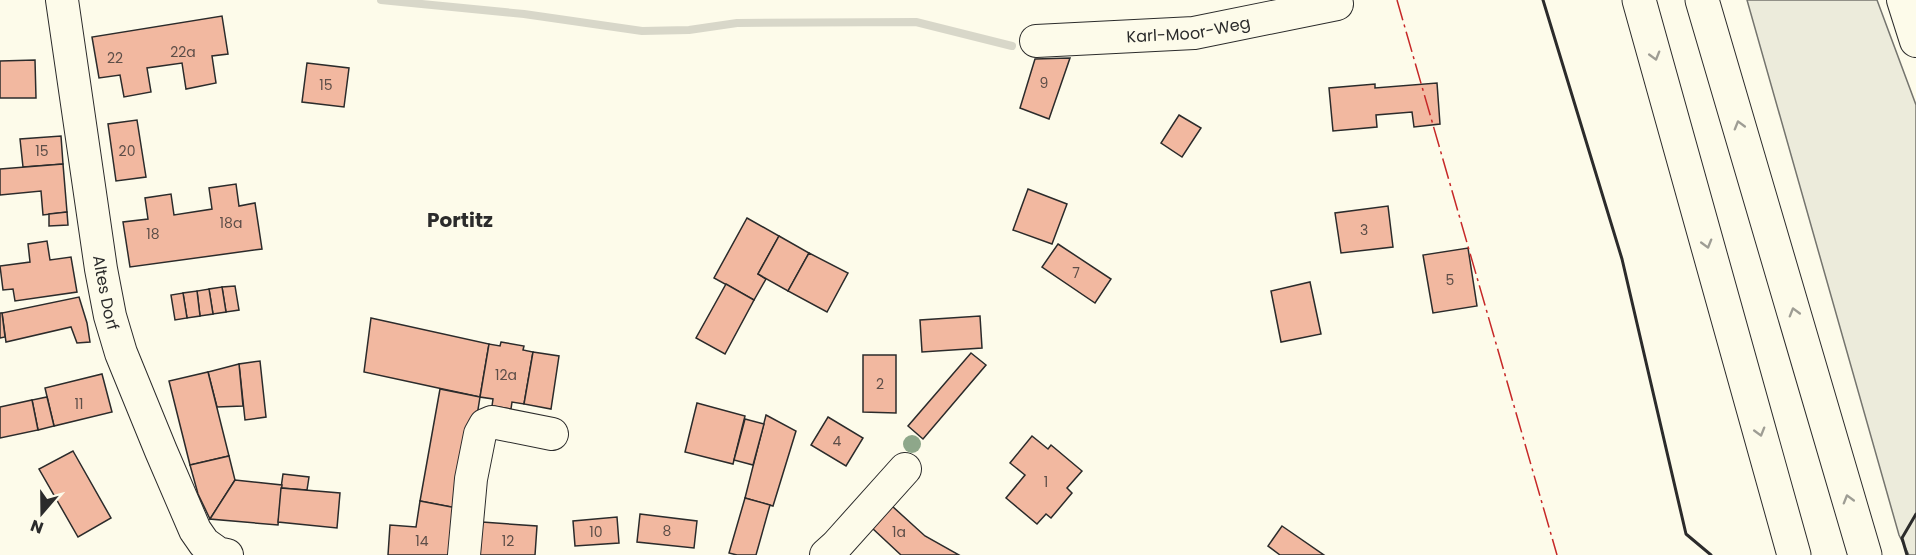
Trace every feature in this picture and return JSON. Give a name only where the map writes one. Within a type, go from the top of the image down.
[{"type":"highway","points":[[1639,0],[1794,555]]},
{"type":"highway","points":[[1702,0],[1865,555]]},
{"type":"street","name":"Altes Dorf","points":[[62,0],[99,258],[110,316],[121,353],[195,530],[204,543],[221,554]]},
{"type":"street","points":[[1903,0],[1916,40]]},
{"type":"street","name":"Karl-Moor-Weg","points":[[1036,41],[1194,33],[1337,2]]},
{"type":"street","points":[[464,555],[471,479],[480,434],[485,425],[492,422],[552,434]]},
{"type":"street","points":[[826,555],[905,469]]},
{"type":"shaded area","points":[[1747,0],[1877,0],[1916,105],[1916,555],[1909,555],[1899,535]]},
{"type":"building","points":[[222,16],[228,54],[212,56],[216,83],[186,89],[182,63],[147,68],[151,92],[124,97],[120,75],[99,78],[92,37]]},
{"type":"building","points":[[1070,58],[1049,119],[1020,108],[1035,59]]},
{"type":"building","points":[[35,60],[36,98],[0,98],[0,61]]},
{"type":"building","points":[[307,63],[349,68],[344,107],[302,102]]},
{"type":"building","points":[[1437,83],[1440,124],[1414,127],[1412,112],[1376,115],[1377,127],[1333,131],[1329,88],[1375,84],[1375,88]]},
{"type":"building","points":[[1179,115],[1201,128],[1182,157],[1161,143]]},
{"type":"building","points":[[137,120],[146,177],[116,181],[108,124]]},
{"type":"building","points":[[61,136],[63,164],[23,167],[20,139]]},
{"type":"building","points":[[63,164],[67,212],[43,215],[41,191],[0,195],[0,169]]},
{"type":"building","points":[[236,184],[239,206],[255,203],[262,249],[130,267],[123,222],[148,219],[145,198],[171,194],[174,215],[212,209],[209,188]]},
{"type":"building","points":[[1028,189],[1067,204],[1052,244],[1013,230]]},
{"type":"building","points":[[1388,206],[1393,247],[1341,253],[1335,213]]},
{"type":"building","points":[[67,212],[68,225],[49,226],[49,214]]},
{"type":"building","points":[[747,218],[779,236],[758,274],[766,279],[754,300],[714,278]]},
{"type":"building","points":[[779,236],[809,253],[788,291],[758,274]]},
{"type":"building","points":[[47,241],[50,260],[71,257],[77,292],[15,301],[13,289],[3,290],[0,266],[30,262],[28,244]]},
{"type":"building","points":[[1058,244],[1111,279],[1095,303],[1042,267]]},
{"type":"building","points":[[1468,248],[1477,306],[1433,313],[1423,255]]},
{"type":"building","points":[[809,253],[848,273],[827,312],[788,291]]},
{"type":"building","points":[[1310,282],[1321,334],[1281,342],[1271,291]]},
{"type":"building","points":[[726,284],[754,300],[725,354],[696,338]]},
{"type":"building","points":[[235,286],[239,310],[226,312],[222,287]]},
{"type":"building","points":[[222,287],[226,312],[213,314],[209,289]]},
{"type":"building","points":[[209,289],[213,314],[200,316],[197,291]]},
{"type":"building","points":[[197,291],[200,316],[187,318],[183,293]]},
{"type":"building","points":[[183,293],[187,318],[175,320],[171,295]]},
{"type":"building","points":[[79,297],[90,342],[77,343],[71,327],[6,342],[2,313]]},
{"type":"building","points":[[0,313],[2,313],[5,337],[0,338]]},
{"type":"building","points":[[980,316],[982,348],[922,352],[920,320]]},
{"type":"building","points":[[371,318],[489,344],[480,397],[364,372]]},
{"type":"building","points":[[501,342],[524,346],[523,350],[533,352],[524,404],[512,402],[511,409],[492,406],[493,399],[480,397],[489,344],[500,346]]},
{"type":"building","points":[[533,352],[559,356],[551,409],[524,404]]},
{"type":"building","points":[[971,353],[986,365],[923,439],[908,426]]},
{"type":"building","points":[[863,355],[896,355],[896,413],[863,412]]},
{"type":"building","points":[[260,361],[266,417],[245,420],[239,364]]},
{"type":"building","points":[[239,364],[243,406],[217,407],[208,372]]},
{"type":"building","points":[[208,372],[229,456],[190,465],[169,381]]},
{"type":"building","points":[[102,374],[112,412],[54,426],[45,388]]},
{"type":"building","points":[[440,389],[480,397],[462,509],[420,501]]},
{"type":"building","points":[[47,397],[54,426],[38,430],[32,400]]},
{"type":"building","points":[[32,400],[38,430],[0,438],[0,407]]},
{"type":"building","points":[[697,403],[745,416],[733,464],[685,452]]},
{"type":"building","points":[[766,415],[796,431],[773,506],[745,498]]},
{"type":"building","points":[[828,417],[863,438],[846,466],[811,445]]},
{"type":"building","points":[[745,419],[764,424],[753,465],[734,460]]},
{"type":"building","points":[[1032,436],[1048,449],[1051,445],[1082,471],[1067,488],[1072,493],[1051,518],[1046,514],[1037,524],[1006,498],[1025,475],[1010,463]]},
{"type":"building","points":[[73,451],[111,518],[78,537],[39,469]]},
{"type":"building","points":[[229,456],[235,480],[210,519],[198,494],[190,465]]},
{"type":"building","points":[[283,474],[309,477],[307,490],[281,488]]},
{"type":"building","points":[[235,480],[282,485],[278,525],[210,519]]},
{"type":"building","points":[[281,488],[340,493],[337,528],[278,522]]},
{"type":"building","points":[[745,498],[770,505],[756,555],[729,553]]},
{"type":"building","points":[[420,501],[462,509],[453,555],[388,555],[390,525],[416,527]]},
{"type":"building","points":[[892,506],[925,536],[959,555],[901,555],[872,528]]},
{"type":"building","points":[[640,514],[697,521],[694,548],[637,542]]},
{"type":"building","points":[[617,517],[619,543],[575,546],[573,521]]},
{"type":"building","points":[[482,522],[537,526],[535,555],[480,555]]},
{"type":"building","points":[[1282,526],[1324,555],[1280,555],[1268,546]]},
{"type":"waterway","points":[[381,0],[524,14],[642,31],[689,30],[737,23],[916,22],[1012,46]]},
{"type":"wall","points":[[1543,0],[1622,259],[1686,534],[1711,555]]},
{"type":"wall","points":[[1907,555],[1902,538],[1916,514]]},
{"type":"power","points":[[1397,0],[1557,555]]},
{"type":"district","name":"Portitz","points":[[460,220]]}]
